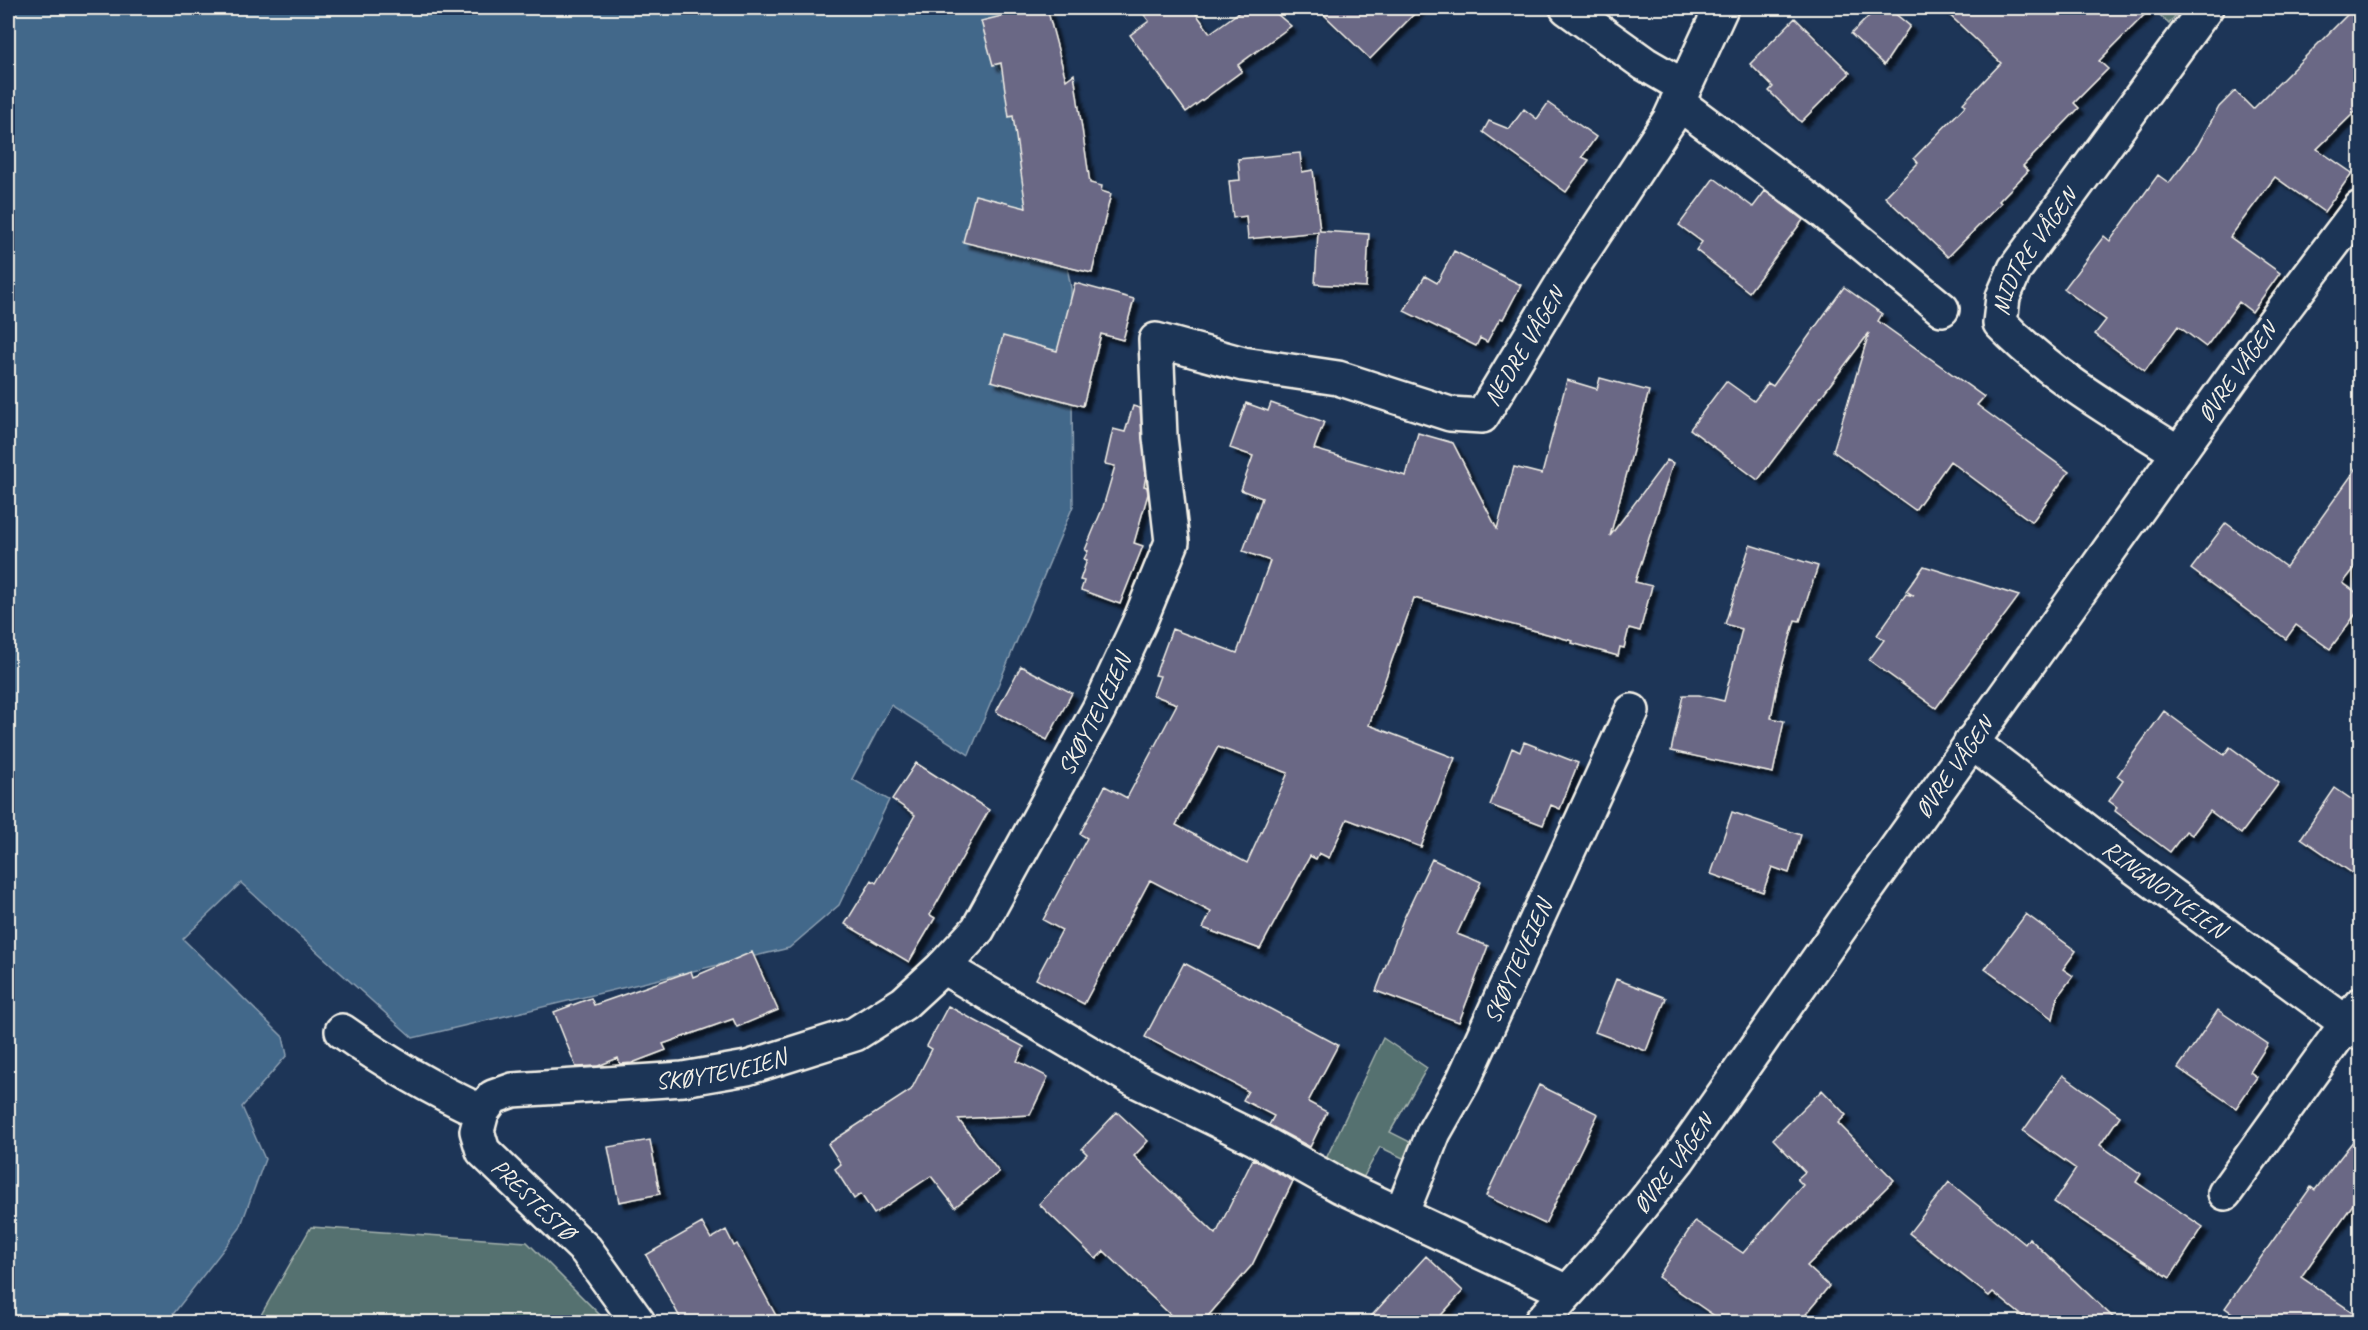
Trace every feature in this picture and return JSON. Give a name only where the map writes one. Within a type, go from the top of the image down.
[{"type":"street","points":[[1567,8],[1645,64],[1942,309]]},
{"type":"street","name":"NEDRE VÅGEN","points":[[1243,364],[1338,378],[1450,414],[1482,416],[1568,274],[1670,119],[1721,8]]},
{"type":"street","name":"MIDTRE VÅGEN","points":[[2178,453],[2080,390],[2030,353],[2000,323],[2003,297],[2015,269],[2206,8]]},
{"type":"street","name":"ØVRE VÅGEN","points":[[1541,1323],[1609,1246],[1677,1161],[1971,742],[2178,453],[2361,208]]},
{"type":"street","name":"SKØYTEVEIEN","points":[[482,1112],[493,1097],[513,1090],[683,1079],[747,1068],[834,1042],[855,1034],[904,1003],[943,967],[978,928],[1099,709],[1139,623],[1172,542],[1160,437],[1156,340],[1243,364]]},
{"type":"street","name":"SKØYTEVEIEN","points":[[1402,1212],[1434,1132],[1477,1049],[1632,711]]},
{"type":"street","name":"RINGNOTVEIEN","points":[[1971,742],[2356,1021]]},
{"type":"street","points":[[943,967],[1135,1080],[1256,1139],[1340,1186],[1402,1212],[1486,1256],[1568,1292]]},
{"type":"street","points":[[2225,1193],[2356,1021]]},
{"type":"street","points":[[342,1030],[392,1066],[436,1091],[482,1112]]},
{"type":"street","name":"PRESTESTØ","points":[[482,1112],[477,1131],[483,1151],[586,1250],[638,1323]]},
{"type":"green space","points":[[2153,8],[2181,8],[2169,24]]},
{"type":"green space","points":[[1383,1038],[1427,1068],[1390,1132],[1414,1144],[1405,1159],[1380,1147],[1363,1178],[1325,1161]]},
{"type":"green space","points":[[311,1227],[527,1242],[601,1316],[604,1322],[257,1322]]},
{"type":"water","points":[[8,8],[1013,8],[1046,152],[1071,288],[1073,506],[969,755],[891,705],[852,779],[889,800],[839,905],[789,948],[413,1038],[241,883],[183,939],[283,1037],[287,1055],[242,1107],[265,1159],[240,1228],[167,1322],[8,1322]]},
{"type":"building","points":[[1034,8],[1047,8],[1066,80],[1074,74],[1090,183],[1102,186],[1101,191],[1111,194],[1092,273],[963,242],[975,195],[1026,208],[1013,116],[1009,117],[1001,63],[993,65],[981,21]]},
{"type":"building","points":[[1139,8],[1192,8],[1210,33],[1245,8],[1270,8],[1291,26],[1238,65],[1242,71],[1186,112],[1130,35],[1149,21]]},
{"type":"building","points":[[1317,8],[1420,8],[1370,59]]},
{"type":"building","points":[[1877,8],[1888,8],[1910,26],[1884,65],[1851,34]]},
{"type":"building","points":[[1942,8],[2151,8],[2099,61],[2108,69],[2074,103],[2079,108],[2023,166],[2028,171],[1999,201],[2001,203],[1948,257],[1885,197],[1918,163],[1914,158],[1966,105],[1963,103],[2001,63]]},
{"type":"building","points":[[2354,8],[2361,8],[2361,106],[2317,149],[2352,173],[2324,212],[2275,177],[2230,237],[2280,273],[2252,312],[2239,302],[2206,347],[2178,326],[2145,371],[2095,334],[2106,320],[2064,289],[2104,236],[2110,241],[2158,175],[2169,183],[2198,145],[2219,107],[2235,91],[2253,109]]},
{"type":"building","points":[[1795,18],[1850,73],[1801,122],[1769,91],[1773,87],[1750,64]]},
{"type":"building","points":[[1548,103],[1596,137],[1582,157],[1589,160],[1566,192],[1483,132],[1489,121],[1509,129],[1524,109],[1537,119]]},
{"type":"building","points":[[1300,153],[1302,172],[1313,170],[1320,231],[1369,234],[1366,287],[1315,284],[1318,232],[1248,239],[1246,216],[1233,218],[1229,181],[1240,180],[1238,159]]},
{"type":"building","points":[[1714,178],[1753,207],[1765,191],[1803,220],[1749,292],[1696,250],[1702,242],[1679,225]]},
{"type":"building","points":[[1454,251],[1521,285],[1503,319],[1500,318],[1487,342],[1480,338],[1476,346],[1404,311],[1425,276],[1437,283]]},
{"type":"building","points":[[1075,283],[1134,299],[1123,340],[1101,334],[1083,406],[991,381],[1003,336],[1057,351]]},
{"type":"building","points":[[1844,287],[1882,314],[1878,321],[1984,397],[1977,405],[2069,472],[2032,522],[1950,461],[1915,510],[1833,451],[1869,333],[1758,480],[1690,429],[1726,381],[1754,401],[1768,383],[1773,386]]},
{"type":"building","points":[[1600,378],[1649,391],[1610,536],[1667,460],[1673,463],[1635,582],[1652,586],[1640,631],[1629,628],[1624,648],[1620,647],[1618,656],[1572,643],[1573,641],[1414,598],[1369,725],[1455,758],[1421,847],[1347,819],[1329,858],[1319,853],[1316,859],[1310,856],[1260,949],[1203,928],[1211,912],[1150,880],[1084,1004],[1036,979],[1062,930],[1043,920],[1087,838],[1080,834],[1105,786],[1127,798],[1177,704],[1153,695],[1160,676],[1155,675],[1172,629],[1237,653],[1270,561],[1243,551],[1262,498],[1241,490],[1253,456],[1230,448],[1246,403],[1268,411],[1271,403],[1324,422],[1314,449],[1406,476],[1418,433],[1453,443],[1497,529],[1514,467],[1542,474],[1567,380],[1597,389]],"holes":[[[1218,747],[1288,773],[1247,863],[1176,825]]]},
{"type":"building","points":[[1133,406],[1140,408],[1146,476],[1144,486],[1147,487],[1148,494],[1134,543],[1143,546],[1120,604],[1081,590],[1084,581],[1080,580],[1087,560],[1084,559],[1088,551],[1085,550],[1103,507],[1115,466],[1105,464],[1113,429],[1125,432]]},
{"type":"building","points":[[2361,462],[2361,560],[2343,583],[2361,596],[2361,607],[2330,649],[2296,625],[2286,639],[2191,569],[2226,523],[2286,567]]},
{"type":"building","points":[[1750,545],[1818,566],[1800,621],[1795,620],[1779,677],[1771,718],[1784,721],[1773,773],[1671,751],[1683,695],[1699,695],[1724,701],[1742,629],[1725,624]]},
{"type":"building","points":[[1924,566],[2019,596],[1936,708],[1869,660],[1884,640],[1877,635],[1906,594],[1914,596],[1906,591]]},
{"type":"building","points":[[1021,666],[1072,693],[1047,740],[996,712]]},
{"type":"building","points":[[2164,711],[2224,755],[2230,747],[2279,783],[2241,834],[2210,811],[2192,835],[2186,831],[2170,852],[2115,811],[2117,807],[2109,801],[2123,781],[2117,776]]},
{"type":"building","points":[[1524,742],[1578,763],[1560,809],[1551,805],[1543,825],[1490,805],[1512,748],[1520,752]]},
{"type":"building","points":[[916,763],[989,810],[930,915],[935,918],[909,962],[845,924],[872,880],[876,883],[915,815],[892,799]]},
{"type":"building","points":[[2335,788],[2361,806],[2361,879],[2301,838]]},
{"type":"building","points":[[1732,812],[1801,835],[1789,873],[1772,867],[1763,892],[1711,874]]},
{"type":"building","points":[[1432,859],[1481,882],[1457,934],[1488,946],[1459,1022],[1376,991],[1403,920]]},
{"type":"building","points":[[2026,914],[2076,951],[2063,969],[2073,976],[2058,996],[2053,1019],[1985,969]]},
{"type":"building","points":[[752,952],[778,1010],[737,1027],[733,1019],[663,1044],[666,1050],[632,1063],[620,1064],[618,1058],[598,1066],[576,1067],[554,1012],[591,998],[594,1005],[691,971],[693,977]]},
{"type":"building","points":[[1184,963],[1338,1045],[1308,1102],[1327,1112],[1310,1147],[1269,1125],[1274,1116],[1243,1100],[1248,1091],[1145,1037]]},
{"type":"building","points":[[1616,979],[1666,998],[1646,1051],[1595,1032]]},
{"type":"building","points":[[948,1006],[1024,1047],[1017,1061],[1048,1077],[1030,1115],[958,1119],[999,1172],[955,1207],[931,1176],[874,1214],[861,1194],[854,1199],[835,1169],[841,1164],[828,1144],[911,1090],[932,1049],[927,1046]]},
{"type":"building","points":[[2218,1010],[2268,1044],[2250,1072],[2257,1077],[2236,1108],[2178,1068]]},
{"type":"building","points":[[2063,1075],[2120,1116],[2100,1145],[2141,1174],[2136,1182],[2203,1227],[2170,1278],[2054,1202],[2076,1169],[2023,1131]]},
{"type":"building","points":[[1539,1085],[1598,1114],[1545,1224],[1486,1196]]},
{"type":"building","points":[[1822,1090],[1846,1115],[1838,1123],[1894,1180],[1807,1266],[1829,1286],[1799,1323],[1725,1323],[1658,1277],[1695,1221],[1743,1253],[1803,1185],[1797,1179],[1805,1172],[1773,1139]]},
{"type":"building","points":[[1117,1112],[1148,1141],[1134,1156],[1216,1234],[1253,1159],[1293,1181],[1252,1265],[1202,1323],[1179,1323],[1104,1251],[1096,1259],[1039,1204],[1087,1154],[1082,1149]]},
{"type":"building","points":[[2361,1131],[2361,1193],[2301,1277],[2361,1318],[2361,1323],[2247,1323],[2225,1308],[2311,1187],[2315,1190]]},
{"type":"building","points":[[650,1140],[660,1194],[619,1202],[608,1147]]},
{"type":"building","points":[[1949,1182],[2025,1244],[2029,1238],[2119,1323],[2031,1323],[1993,1292],[1989,1296],[1909,1233]]},
{"type":"building","points":[[702,1223],[711,1239],[726,1230],[734,1246],[737,1244],[780,1323],[683,1323],[646,1255]]},
{"type":"building","points":[[1426,1256],[1463,1291],[1434,1323],[1365,1323]]}]
